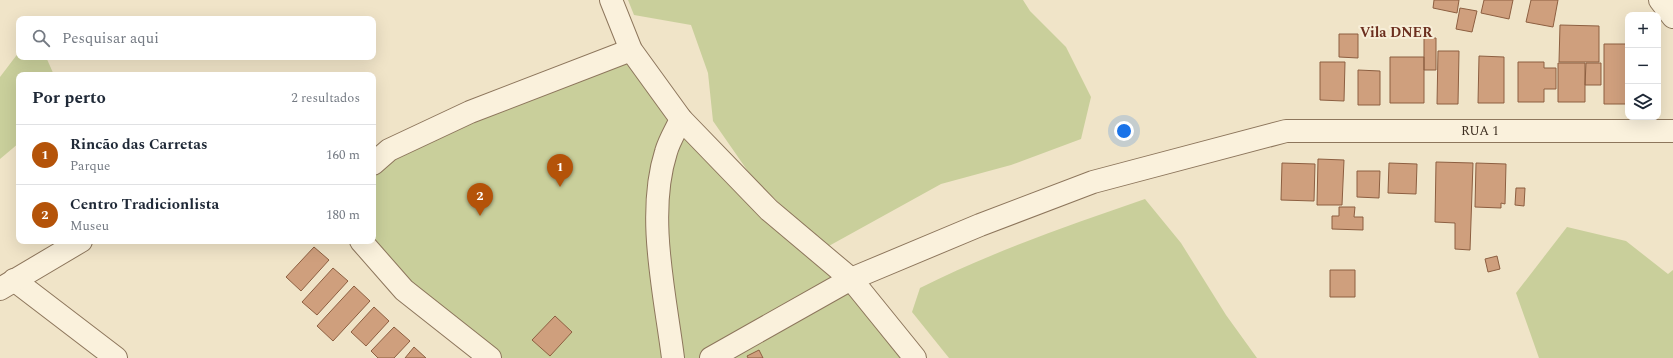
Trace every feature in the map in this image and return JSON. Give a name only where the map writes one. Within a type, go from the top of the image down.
[{"type":"street","points":[[611,0],[631,50],[681,119],[769,210],[852,279],[912,357]]},
{"type":"street","points":[[1660,0],[1673,17]]},
{"type":"street","points":[[376,161],[389,150],[470,112],[631,50]]},
{"type":"street","points":[[673,358],[657,243],[658,190],[666,151],[681,119]]},
{"type":"street","name":"RUA 1","points":[[711,358],[852,279],[980,225],[1093,182],[1286,131],[1673,131]]},
{"type":"street","points":[[76,244],[7,284],[116,358]]},
{"type":"street","points":[[363,244],[404,290],[490,358]]},
{"type":"green space","points":[[628,0],[1023,0],[1030,11],[1066,47],[1091,97],[1081,139],[1011,165],[941,184],[827,247],[754,180],[713,121],[708,73],[691,25],[634,15]]},
{"type":"green space","points":[[631,50],[915,358],[490,358],[404,290],[375,244],[376,163]]},
{"type":"green space","points":[[16,56],[16,60],[47,60],[53,72],[16,72],[16,146],[0,159],[0,77]]},
{"type":"green space","points":[[1145,199],[1181,243],[1226,315],[1257,358],[949,358],[912,312],[920,288],[1003,251],[1059,229]]},
{"type":"green space","points":[[1567,227],[1626,241],[1668,274],[1673,270],[1673,358],[1539,358],[1516,293]]},
{"type":"building","points":[[1434,0],[1459,0],[1457,13],[1433,8]]},
{"type":"building","points":[[1484,0],[1513,0],[1509,19],[1481,13]]},
{"type":"building","points":[[1531,0],[1558,0],[1553,27],[1526,22]]},
{"type":"building","points":[[1460,8],[1477,11],[1472,32],[1456,29]]},
{"type":"building","points":[[1560,25],[1599,26],[1599,62],[1559,62]]},
{"type":"building","points":[[1339,34],[1358,34],[1358,58],[1339,57]]},
{"type":"building","points":[[1424,38],[1436,38],[1436,70],[1424,70]]},
{"type":"building","points":[[1604,44],[1625,44],[1625,104],[1604,104]]},
{"type":"building","points":[[1438,51],[1459,51],[1458,104],[1437,104]]},
{"type":"building","points":[[1479,56],[1504,57],[1504,103],[1478,103]]},
{"type":"building","points":[[1390,57],[1424,57],[1424,103],[1390,103]]},
{"type":"building","points":[[1320,62],[1345,62],[1344,101],[1320,100]]},
{"type":"building","points":[[1518,62],[1544,62],[1544,68],[1556,68],[1556,89],[1544,89],[1544,102],[1518,102]]},
{"type":"building","points":[[1558,63],[1585,63],[1585,102],[1558,102]]},
{"type":"building","points":[[1586,63],[1601,63],[1601,85],[1585,85]]},
{"type":"building","points":[[1358,70],[1380,71],[1380,105],[1358,105]]},
{"type":"building","points":[[1318,159],[1344,160],[1342,205],[1317,205]]},
{"type":"building","points":[[1436,162],[1473,163],[1470,250],[1455,249],[1455,223],[1435,222]]},
{"type":"building","points":[[1282,163],[1315,164],[1314,201],[1281,200]]},
{"type":"building","points":[[1389,163],[1417,164],[1416,194],[1388,193]]},
{"type":"building","points":[[1476,163],[1506,164],[1505,204],[1501,203],[1501,208],[1475,207]]},
{"type":"building","points":[[1357,171],[1380,171],[1379,198],[1357,197]]},
{"type":"building","points":[[1516,188],[1525,188],[1524,206],[1515,205]]},
{"type":"building","points":[[1339,207],[1355,207],[1354,217],[1363,217],[1363,230],[1332,229],[1332,216],[1339,216]]},
{"type":"building","points":[[314,247],[329,260],[301,291],[286,277]]},
{"type":"building","points":[[1497,256],[1500,269],[1488,272],[1485,259]]},
{"type":"building","points":[[333,268],[348,281],[317,315],[302,302]]},
{"type":"building","points":[[1330,270],[1355,270],[1355,297],[1330,297]]},
{"type":"building","points":[[354,286],[370,301],[333,341],[317,326]]},
{"type":"building","points":[[374,307],[389,321],[366,346],[351,332]]},
{"type":"building","points":[[555,316],[572,332],[550,356],[532,340]]},
{"type":"building","points":[[394,327],[410,341],[394,358],[378,358],[371,351]]},
{"type":"building","points":[[414,347],[426,358],[405,358]]},
{"type":"building","points":[[759,350],[763,358],[748,358],[747,356]]},
{"type":"place","name":"Rincão das Carretas","points":[[560,187]]},
{"type":"place","name":"Centro Tradicionlista","points":[[480,216]]},
{"type":"district","name":"Vila DNER","points":[[1396,32]]}]
